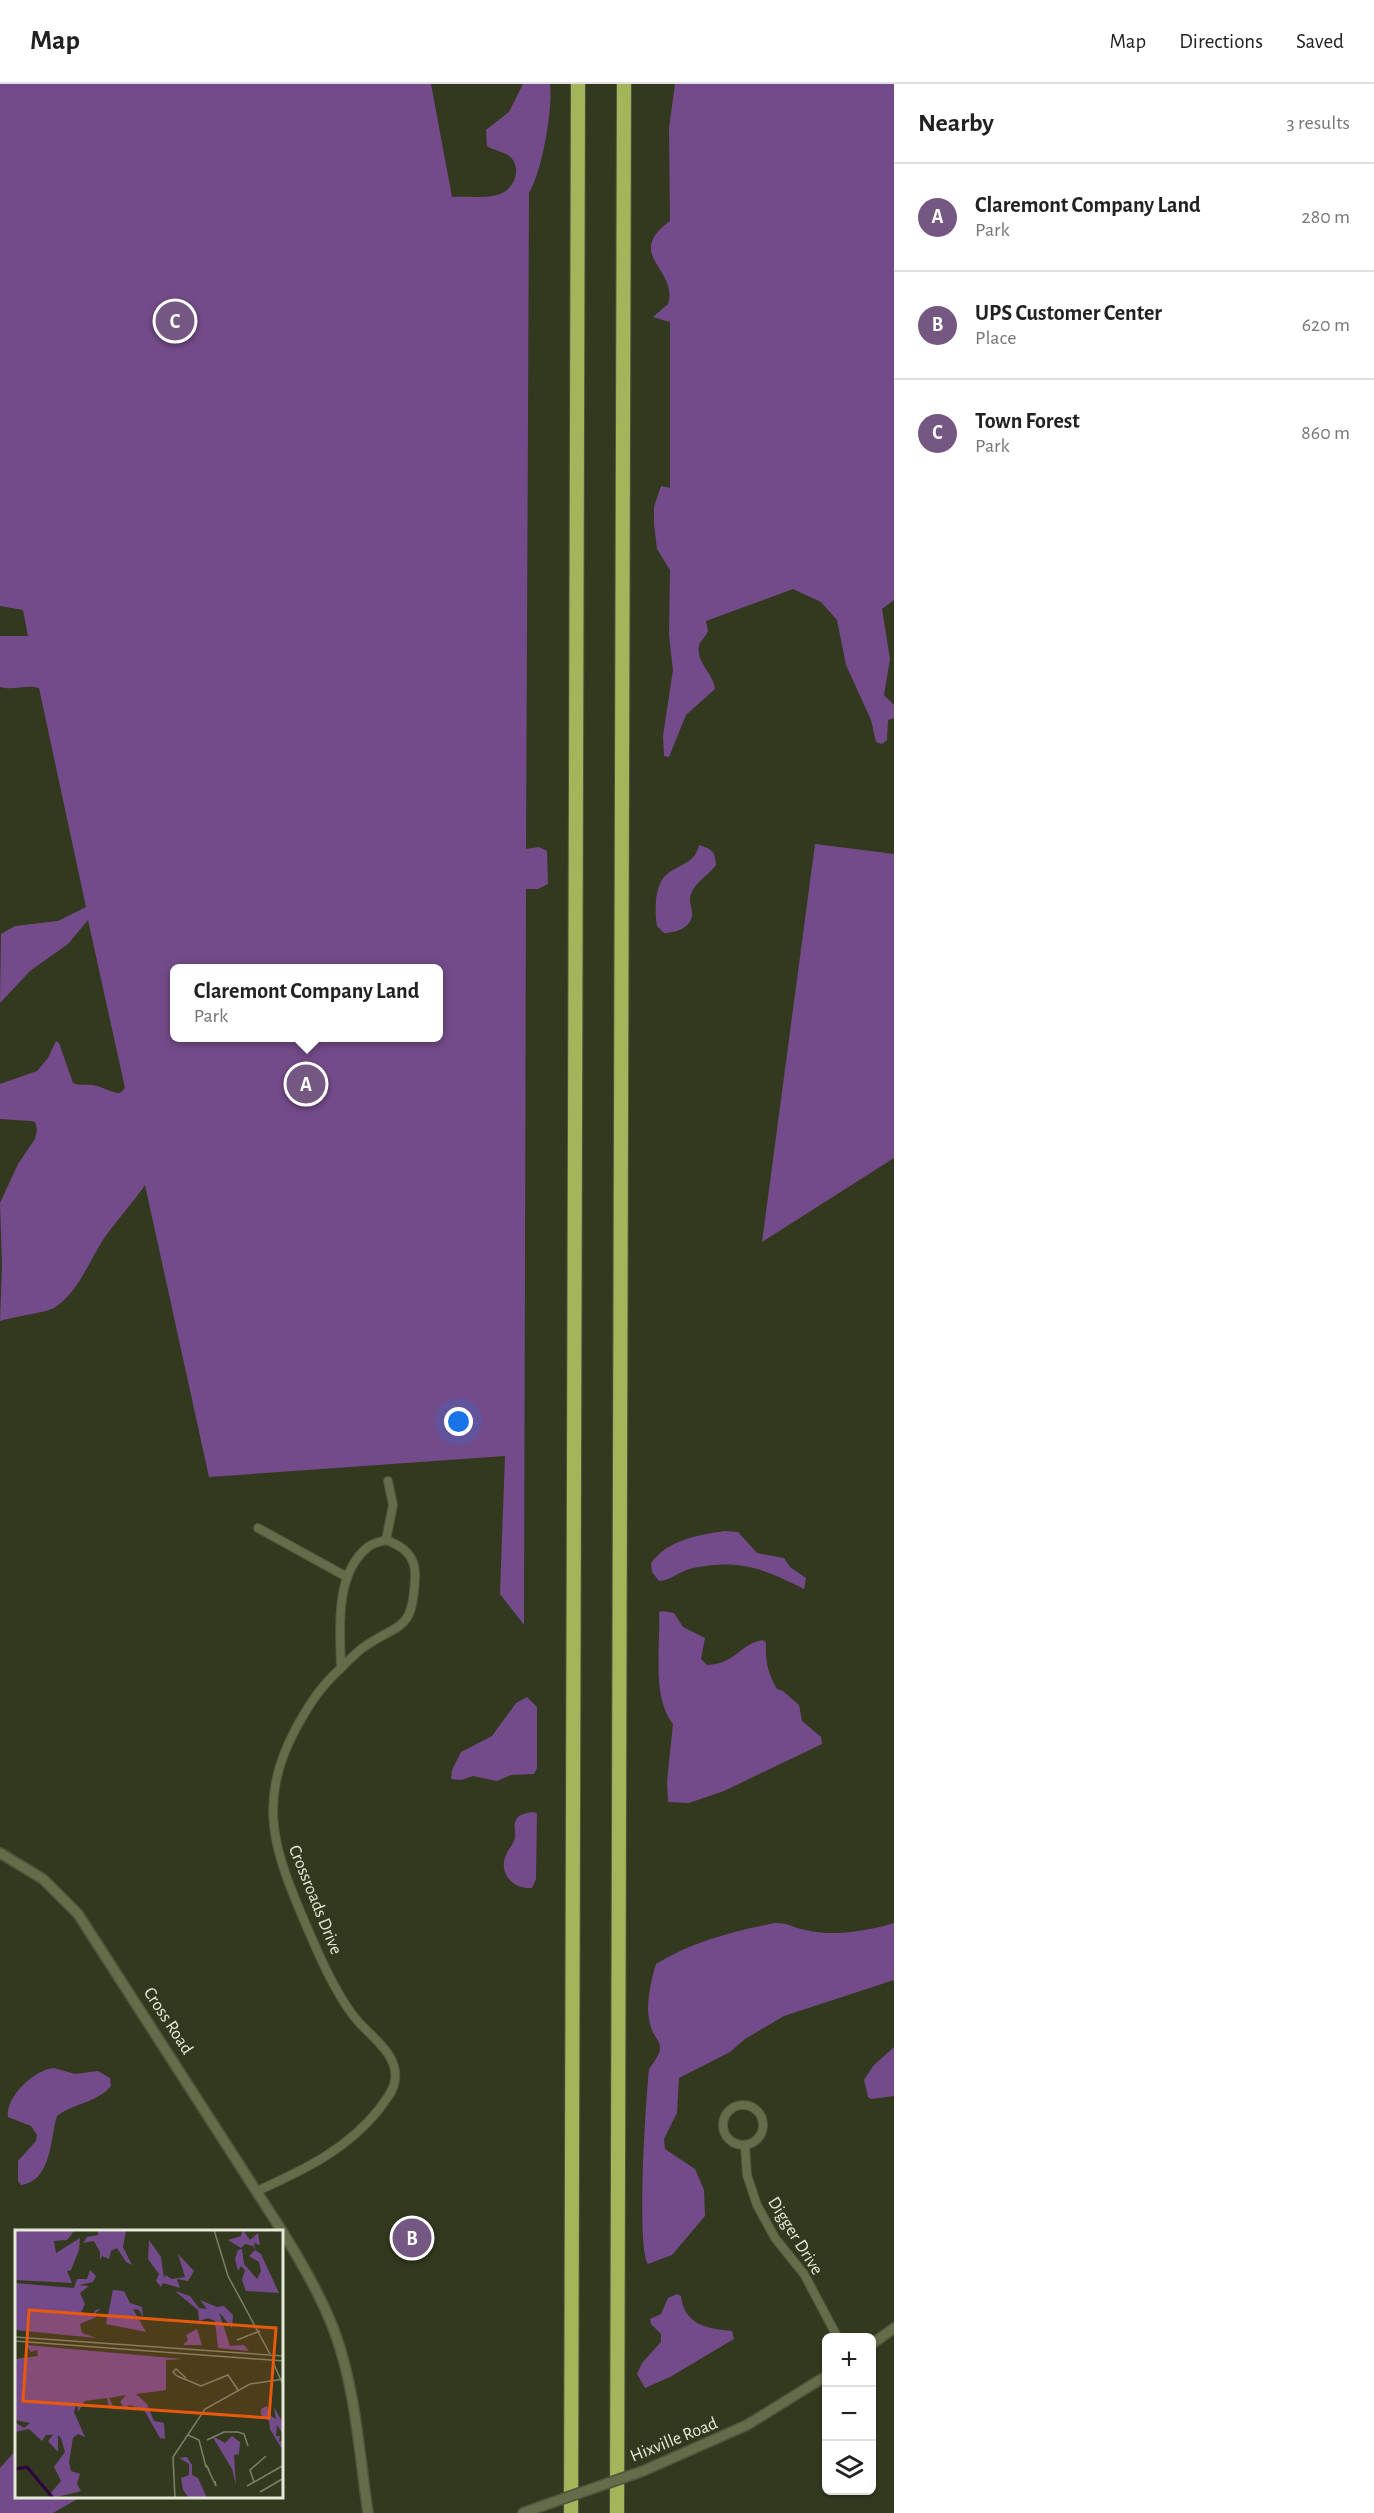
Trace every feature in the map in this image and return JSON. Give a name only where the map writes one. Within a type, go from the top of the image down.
[{"type":"highway","points":[[572,2513],[578,84]]},
{"type":"highway","points":[[617,2513],[624,84]]},
{"type":"street","points":[[340,1668],[341,1611],[347,1577],[368,1546],[386,1540],[393,1505],[388,1481]]},
{"type":"street","points":[[258,1528],[347,1577]]},
{"type":"street","name":"Crossroads Drive","points":[[257,2191],[320,2160],[351,2139],[391,2094],[395,2081],[395,2070],[388,2054],[352,2016],[317,1950],[291,1889],[275,1837],[272,1801],[276,1773],[308,1706],[320,1687],[362,1649],[396,1630],[409,1616],[414,1600],[415,1565],[402,1545],[386,1540]]},
{"type":"street","name":"Cross Road","points":[[0,1853],[43,1879],[78,1914],[281,2230]]},
{"type":"street","points":[[740,2106],[755,2110],[762,2123],[758,2138],[745,2145],[730,2141],[723,2127],[727,2113],[740,2106]]},
{"type":"street","name":"Digger Drive","points":[[745,2145],[747,2175],[756,2205],[775,2238],[804,2274],[836,2333]]},
{"type":"street","name":"Cross Road","points":[[284,2235],[321,2300],[345,2363],[368,2513]]},
{"type":"street","points":[[876,2341],[894,2328]]},
{"type":"street","name":"Hixville Road","points":[[523,2513],[693,2451],[747,2425],[822,2378]]},
{"type":"shaded area","points":[[0,84],[431,84],[452,197],[476,197],[506,191],[513,182],[516,171],[513,160],[487,146],[486,130],[509,112],[523,84],[550,84],[546,140],[538,171],[529,193],[526,849],[539,847],[547,851],[548,884],[538,889],[526,889],[524,1625],[500,1594],[505,1456],[209,1477],[145,1185],[104,1239],[79,1281],[64,1300],[50,1310],[0,1321],[2,1266],[0,1203],[18,1164],[35,1139],[37,1130],[35,1122],[0,1119],[0,1084],[37,1071],[48,1058],[56,1041],[59,1043],[73,1083],[96,1086],[117,1093],[125,1088],[88,920],[68,944],[30,971],[0,1003],[1,934],[15,926],[58,921],[86,907],[39,688],[0,687],[0,636],[28,636],[23,610],[0,606]]},
{"type":"shaded area","points":[[675,84],[894,84],[894,600],[882,609],[890,659],[884,695],[894,705],[894,718],[888,720],[887,740],[882,744],[876,742],[871,720],[846,665],[837,620],[821,602],[793,589],[706,621],[708,631],[700,643],[699,655],[715,689],[686,715],[669,757],[664,756],[663,736],[673,670],[669,635],[670,570],[657,549],[654,507],[661,486],[670,488],[670,322],[653,317],[668,304],[669,292],[666,281],[655,262],[651,243],[657,233],[670,221],[669,128]]},
{"type":"shaded area","points":[[815,844],[894,854],[894,1158],[762,1242]]},
{"type":"shaded area","points":[[699,845],[712,851],[716,865],[691,894],[692,918],[690,922],[674,932],[664,933],[657,926],[656,920],[656,900],[661,881],[670,872],[694,857]]},
{"type":"shaded area","points":[[725,1531],[738,1532],[757,1553],[784,1558],[790,1567],[806,1578],[804,1589],[763,1571],[738,1565],[710,1565],[693,1568],[659,1581],[652,1572],[651,1563],[666,1549],[684,1540]]},
{"type":"shaded area","points":[[659,1612],[674,1613],[683,1627],[705,1638],[701,1659],[707,1665],[725,1661],[748,1645],[763,1640],[766,1643],[769,1672],[777,1689],[783,1691],[799,1705],[802,1721],[821,1737],[822,1744],[724,1791],[689,1803],[668,1802],[667,1781],[673,1724],[666,1712],[659,1685]]},
{"type":"shaded area","points":[[527,1697],[537,1707],[537,1768],[534,1774],[511,1775],[497,1781],[473,1776],[461,1780],[451,1779],[452,1770],[461,1752],[492,1736],[516,1703]]},
{"type":"shaded area","points":[[532,1812],[537,1813],[536,1879],[532,1888],[525,1888],[509,1879],[504,1862],[514,1840],[517,1818]]},
{"type":"shaded area","points":[[775,1923],[816,1932],[839,1933],[862,1931],[894,1923],[894,1980],[784,2016],[745,2039],[730,2052],[679,2078],[677,2113],[664,2139],[665,2149],[695,2169],[704,2190],[705,2216],[672,2255],[648,2264],[644,2252],[642,2202],[649,2069],[660,2047],[651,2028],[648,2013],[652,1977],[656,1964],[684,1949],[713,1938]]},
{"type":"shaded area","points":[[894,2047],[894,2096],[871,2099],[868,2097],[864,2080],[873,2066]]},
{"type":"shaded area","points":[[54,2068],[75,2074],[98,2071],[110,2078],[111,2086],[92,2100],[57,2116],[44,2167],[39,2176],[21,2185],[18,2181],[18,2161],[36,2141],[37,2135],[31,2126],[8,2117],[8,2109],[23,2085],[38,2073]]},
{"type":"shaded area","points":[[677,2294],[681,2296],[683,2306],[692,2319],[706,2327],[732,2331],[734,2339],[670,2377],[645,2388],[637,2374],[642,2363],[661,2342],[661,2334],[651,2324],[650,2319],[661,2314],[668,2298]]},
{"type":"shaded area","points":[[15,2451],[15,2498],[79,2498],[53,2513],[0,2513],[0,2468]]},
{"type":"place","name":"Town Forest","points":[[175,321]]},
{"type":"place","name":"Claremont Company Land","points":[[306,1084]]},
{"type":"place","name":"UPS Customer Center","points":[[412,2238]]}]
